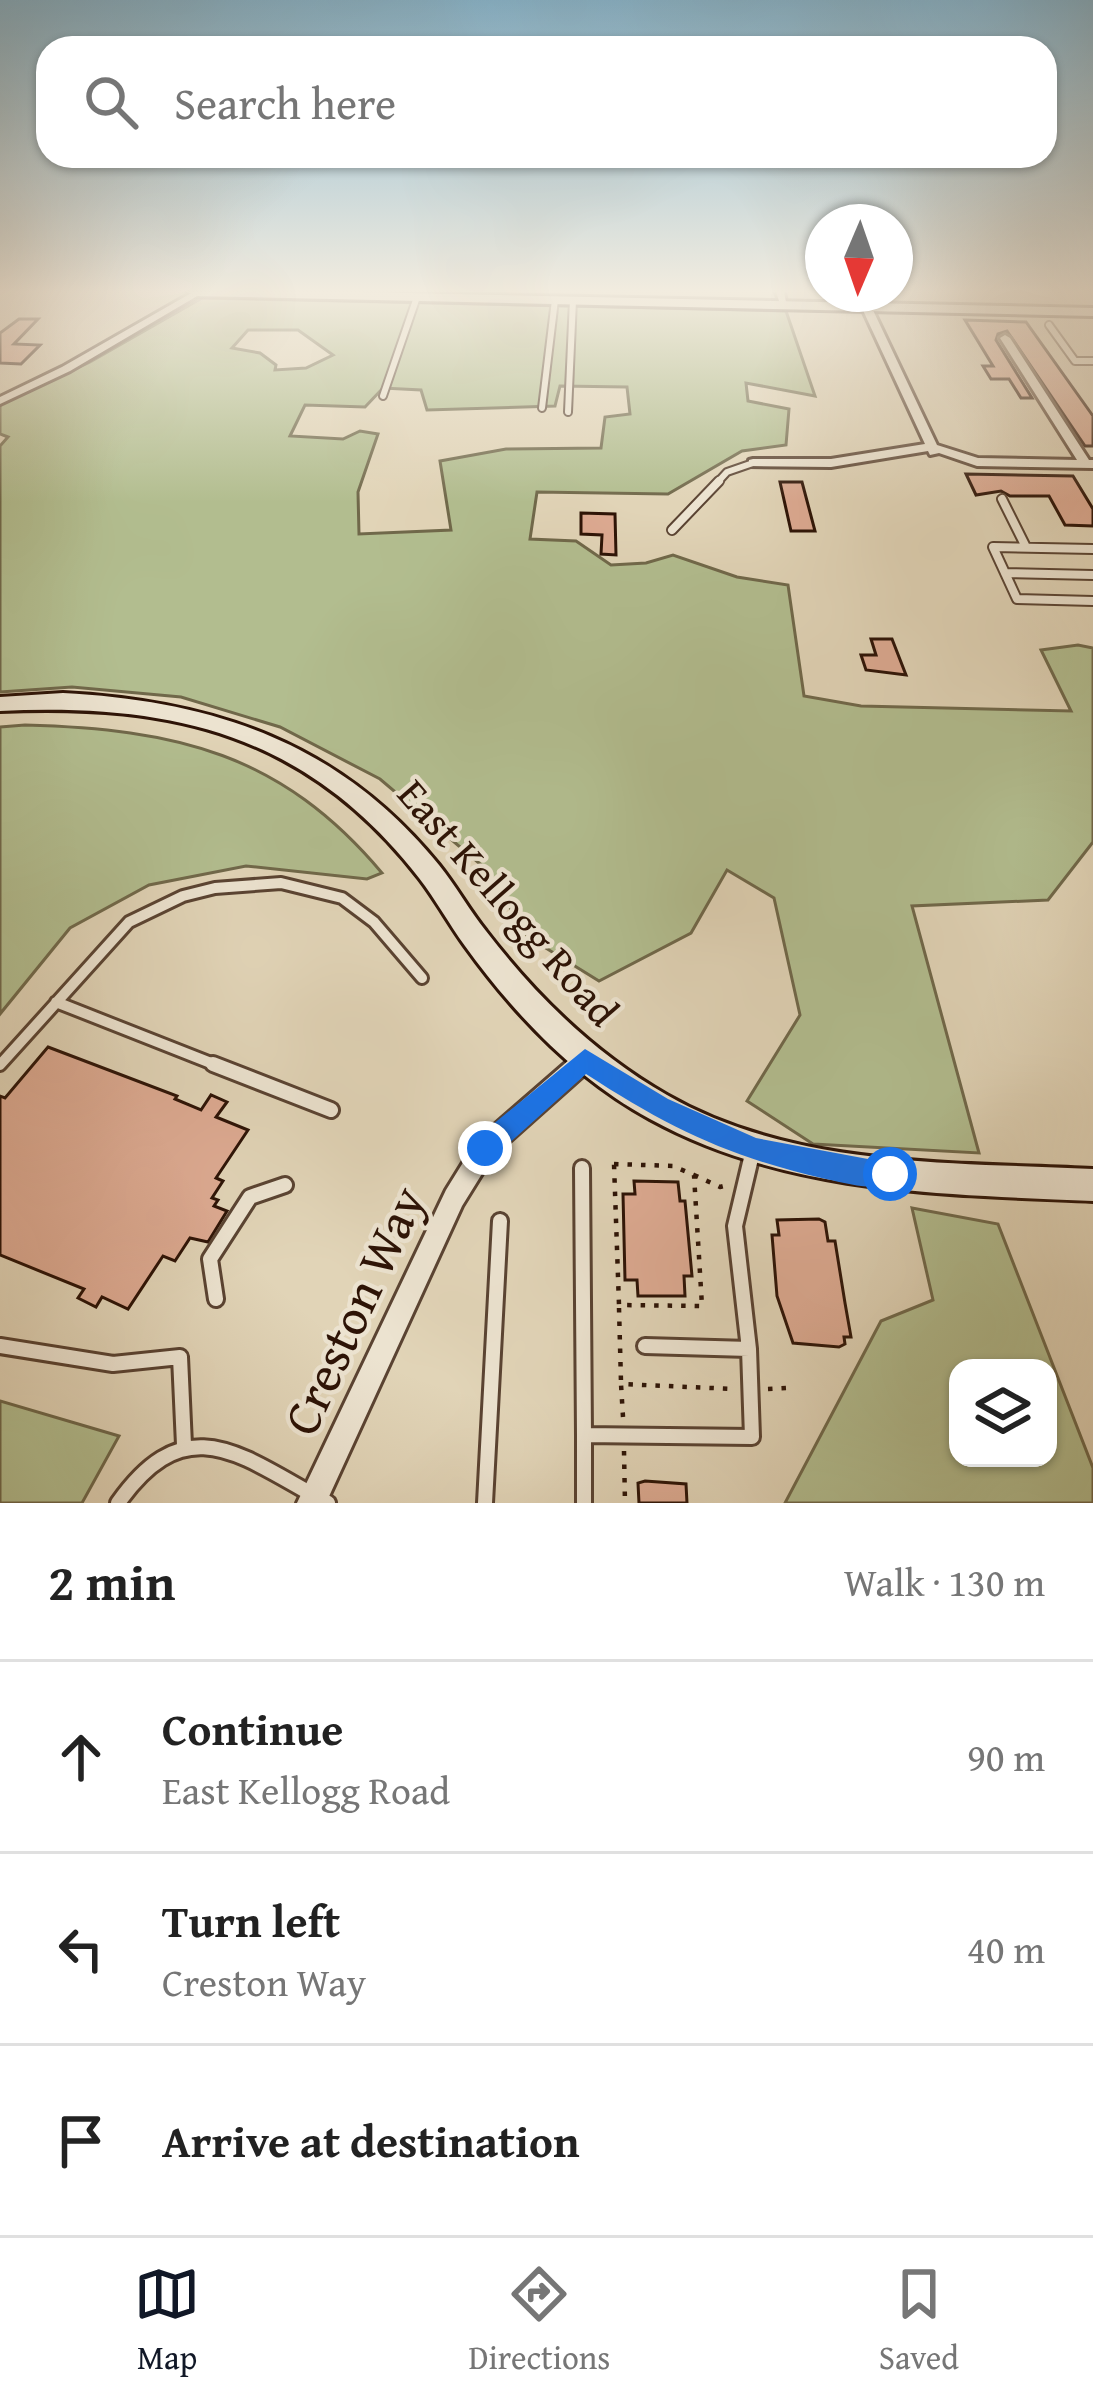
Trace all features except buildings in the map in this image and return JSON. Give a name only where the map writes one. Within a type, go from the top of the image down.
[{"type":"main road","name":"East Kellogg Road","points":[[0,704],[58,700],[154,708],[244,730],[326,770],[389,825],[479,944],[585,1060],[749,1165],[1093,1185]]},
{"type":"street","points":[[0,401],[76,362]]},
{"type":"street","points":[[892,362],[940,464]]},
{"type":"street","points":[[1021,362],[1089,464]]},
{"type":"street","points":[[753,463],[831,463],[931,447],[977,462],[1089,464]]},
{"type":"street","name":"Creston Way","points":[[318,1501],[454,1198],[485,1148],[585,1060]]},
{"type":"lane","points":[[383,396],[395,362]]},
{"type":"lane","points":[[542,407],[544,362]]},
{"type":"lane","points":[[568,412],[570,362]]},
{"type":"lane","points":[[672,530],[728,472],[753,463]]},
{"type":"lane","points":[[1002,500],[1026,547]]},
{"type":"lane","points":[[1093,548],[993,547],[1017,599],[1093,601]]},
{"type":"lane","points":[[1005,573],[1093,574]]},
{"type":"lane","points":[[0,1065],[129,922],[146,910],[214,884],[283,884],[332,895],[366,913],[422,978]]},
{"type":"lane","points":[[56,1002],[331,1110]]},
{"type":"lane","points":[[584,1436],[752,1437],[749,1349],[735,1226],[749,1165]]},
{"type":"lane","points":[[582,1168],[584,1503]]},
{"type":"lane","points":[[216,1299],[210,1259],[250,1197],[285,1185]]},
{"type":"lane","points":[[485,1503],[500,1221]]},
{"type":"lane","points":[[0,1346],[62,1359],[148,1366],[180,1357],[184,1445]]},
{"type":"lane","points":[[645,1346],[749,1349]]},
{"type":"lane","points":[[118,1503],[136,1470],[167,1448],[200,1442],[318,1501]]},
{"type":"path","points":[[625,1503],[614,1164],[673,1166],[720,1187],[749,1165]]},
{"type":"path","points":[[619,1305],[701,1306],[694,1175]]},
{"type":"path","points":[[621,1384],[785,1388]]},
{"type":"green space","points":[[90,362],[272,362],[275,370],[318,362],[803,362],[815,396],[746,383],[748,401],[789,409],[786,445],[742,451],[668,494],[537,492],[530,539],[576,541],[611,565],[673,555],[737,577],[788,585],[804,696],[861,706],[1071,711],[1041,650],[1093,648],[1093,842],[1048,900],[912,906],[979,1153],[813,1144],[747,1101],[800,1015],[774,898],[727,870],[691,933],[599,981],[528,937],[486,869],[380,779],[280,727],[181,697],[72,687],[0,692],[0,446],[8,437],[0,434],[0,405]],"holes":[[[560,386],[627,387],[630,414],[605,417],[601,448],[506,449],[440,461],[451,530],[359,534],[358,492],[378,434],[360,431],[343,439],[290,436],[305,405],[365,407],[383,388],[421,390],[427,410],[555,406]]]},
{"type":"green space","points":[[0,727],[130,733],[222,756],[264,774],[305,800],[344,832],[382,873],[367,879],[246,866],[149,885],[70,928],[0,1014]]},
{"type":"green space","points":[[912,1208],[998,1224],[1051,1359],[949,1359],[949,1467],[1057,1467],[1057,1376],[1093,1468],[1093,1503],[785,1503],[881,1321],[933,1300]]},
{"type":"green space","points":[[0,1401],[119,1436],[82,1503],[0,1503]]},
{"type":"route","points":[[485,1148],[585,1060],[659,1107],[753,1150],[857,1172],[890,1174]]}]
